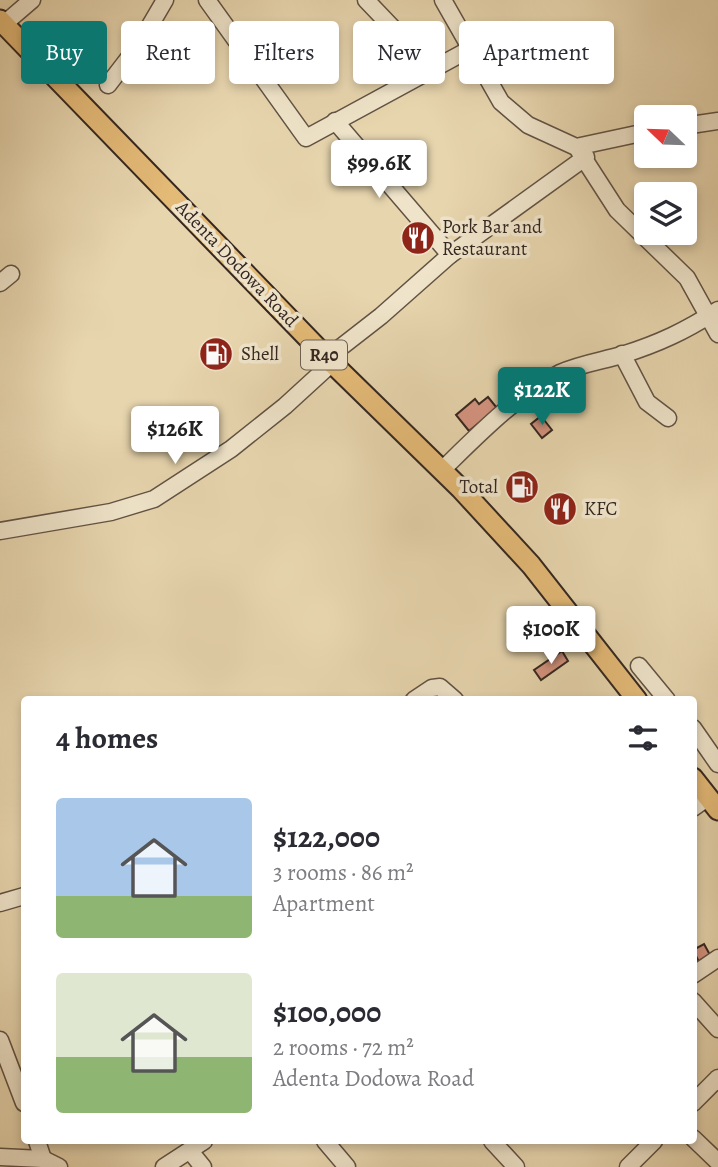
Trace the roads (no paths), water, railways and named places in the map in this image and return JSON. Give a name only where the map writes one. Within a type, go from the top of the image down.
[{"type":"main road","name":"Adenta Dodowa Road","points":[[2,22],[531,565],[634,696]]},
{"type":"main road","points":[[697,786],[706,805]]},
{"type":"street","points":[[2,22],[32,0]]},
{"type":"street","points":[[108,85],[138,46],[165,0]]},
{"type":"street","points":[[207,0],[306,138],[402,84]]},
{"type":"street","points":[[366,0],[386,21]]},
{"type":"street","points":[[446,1],[459,26]]},
{"type":"street","points":[[491,84],[513,116],[581,152],[617,210],[687,278],[713,313],[718,334]]},
{"type":"street","points":[[335,121],[450,255]]},
{"type":"street","points":[[697,124],[718,121]]},
{"type":"street","points":[[0,531],[111,512],[154,499],[231,449],[285,406],[329,360],[450,255],[581,152],[634,136]]},
{"type":"street","points":[[441,471],[496,421],[545,382],[579,366],[622,355],[687,331],[713,313]]},
{"type":"street","points":[[622,355],[647,402],[668,418]]},
{"type":"street","points":[[639,666],[664,696]]},
{"type":"street","points":[[420,696],[432,688],[440,687],[450,696]]},
{"type":"street","points":[[697,734],[718,764]]},
{"type":"street","points":[[0,903],[21,897]]},
{"type":"street","points":[[697,972],[718,958]]},
{"type":"street","points":[[697,1005],[718,1029]]},
{"type":"street","points":[[0,1040],[21,1094]]},
{"type":"street","points":[[697,1099],[718,1078]]},
{"type":"street","points":[[697,1142],[718,1162]]},
{"type":"street","points":[[38,1144],[43,1159]]},
{"type":"street","points":[[164,1167],[200,1144]]},
{"type":"street","points":[[328,1144],[347,1167]]},
{"type":"street","points":[[495,1144],[516,1167]]},
{"type":"street","points":[[628,1167],[645,1144]]},
{"type":"street","points":[[190,1151],[203,1167]]},
{"type":"street","points":[[0,1157],[43,1159],[59,1167]]},
{"type":"place","name":"Pork Bar and Restaurant","points":[[418,238]]},
{"type":"place","name":"Shell","points":[[216,354]]},
{"type":"place","name":"Total","points":[[522,487]]},
{"type":"place","name":"KFC","points":[[560,509]]}]
